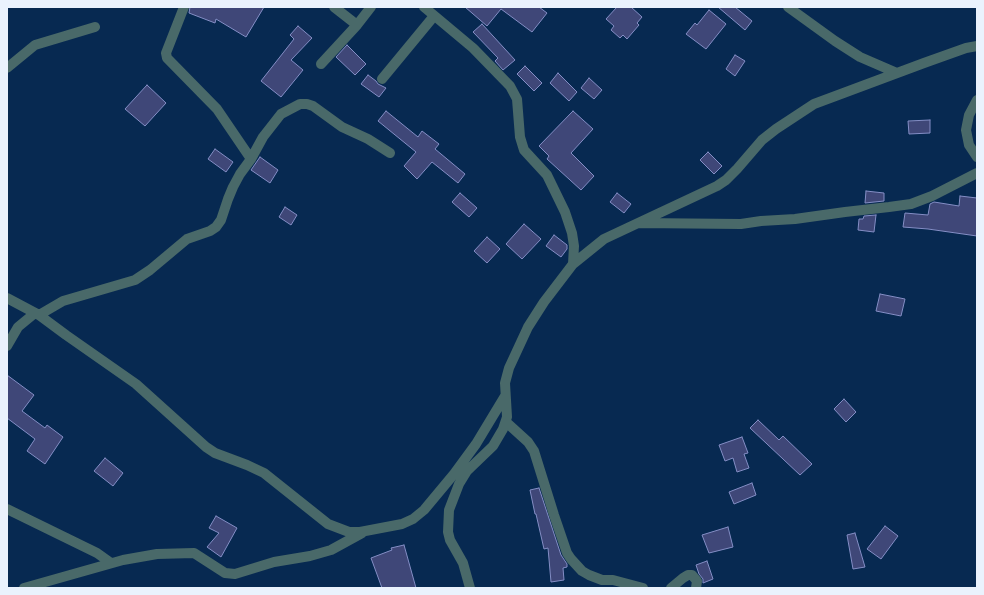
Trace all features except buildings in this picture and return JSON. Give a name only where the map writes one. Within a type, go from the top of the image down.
[{"type":"street","points":[[184,7],[166,53],[167,58],[218,108],[251,159]]},
{"type":"street","points":[[334,7],[357,25]]},
{"type":"street","points":[[321,64],[357,25],[371,7]]},
{"type":"street","points":[[424,7],[473,48],[510,86],[517,100],[520,137],[524,150],[547,175],[565,212],[572,233],[574,246],[573,264]]},
{"type":"street","points":[[788,7],[829,37],[860,57],[897,74]]},
{"type":"street","points":[[382,79],[434,16]]},
{"type":"street","points":[[7,68],[35,45],[95,26]]},
{"type":"street","points":[[470,588],[463,564],[450,540],[448,532],[449,510],[459,484],[467,471],[493,446],[503,429],[507,417],[505,383],[509,368],[528,327],[544,302],[573,264],[604,239],[635,223],[717,186],[726,180],[737,169],[762,140],[814,104],[966,48],[977,46]]},
{"type":"street","points":[[977,100],[969,115],[966,130],[969,145],[977,157]]},
{"type":"street","points":[[7,346],[18,328],[37,314],[62,301],[135,280],[155,266],[182,242],[210,231],[216,227],[221,220],[233,187],[263,138],[281,114],[300,104],[307,104],[342,127],[368,139],[390,153]]},
{"type":"street","points":[[635,223],[741,224],[761,221],[795,220],[911,204],[932,196],[977,173]]},
{"type":"street","points":[[7,298],[37,314],[136,384],[206,447],[264,473],[328,524],[348,532],[402,524],[413,519],[424,510],[459,468],[476,444],[505,396]]},
{"type":"street","points":[[506,422],[528,442],[534,451],[554,515],[567,552],[571,559],[582,571],[589,575],[602,580],[613,580],[643,588]]},
{"type":"street","points":[[7,509],[97,552],[111,563]]},
{"type":"street","points":[[24,588],[111,563],[143,556],[194,553],[225,573],[235,574],[274,562],[310,556],[331,550],[366,530]]},
{"type":"street","points":[[671,588],[683,578],[692,574],[697,581],[696,588]]}]
